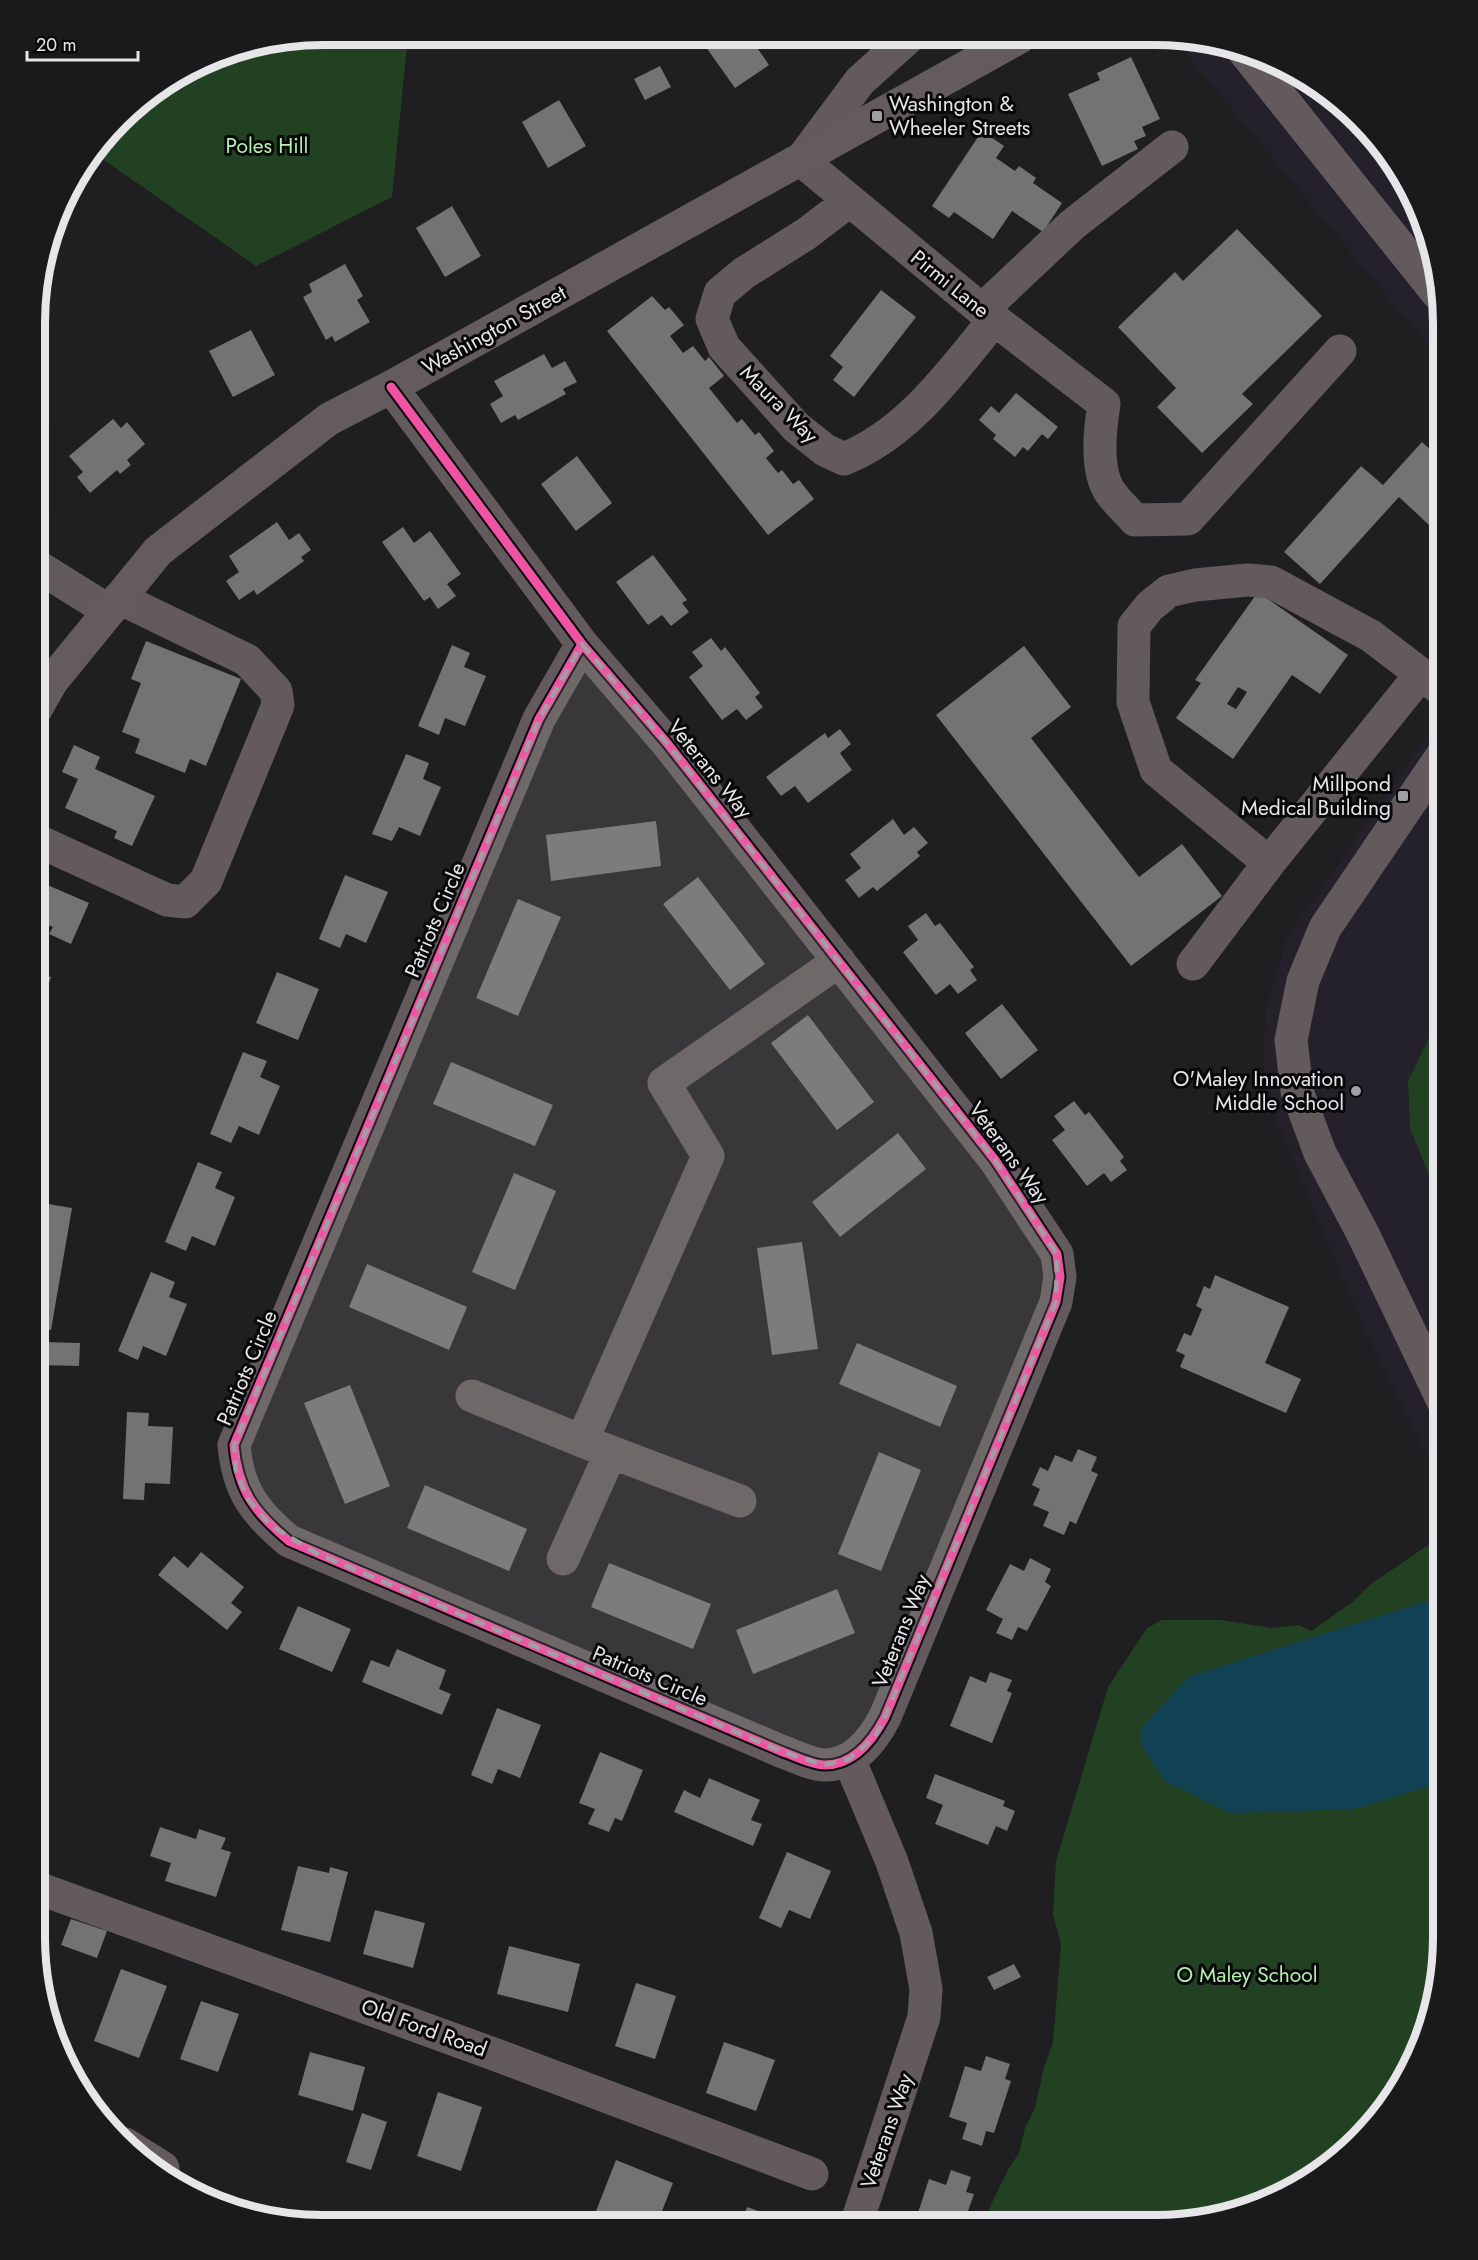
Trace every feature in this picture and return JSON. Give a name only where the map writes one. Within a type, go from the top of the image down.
[{"type":"main road","name":"Washington Street","points":[[45,693],[52,681],[158,551],[329,419],[801,160],[1003,45]]},
{"type":"street","points":[[801,160],[860,81],[900,45]]},
{"type":"street","points":[[1253,63],[1431,285]]},
{"type":"street","points":[[988,315],[1072,225],[1172,147]]},
{"type":"street","name":"Pirmi Lane","points":[[801,160],[848,202],[988,315],[1104,404],[1100,454],[1109,490],[1135,520],[1188,519],[1340,351]]},
{"type":"street","name":"Maura Way","points":[[848,202],[806,234],[744,273],[720,293],[712,319],[724,347],[796,427],[825,450],[844,459],[869,449],[902,426],[988,315]]},
{"type":"street","name":"Veterans Way","points":[[391,387],[582,644],[667,743],[1023,1199],[1057,1254],[1060,1277],[1056,1302],[885,1717],[874,1738],[849,1759],[892,1862],[916,1933],[926,1989],[924,2017],[859,2215]]},
{"type":"street","points":[[45,570],[114,605],[247,660],[276,691],[278,705],[206,881],[185,902],[167,900],[45,844]]},
{"type":"street","points":[[1193,964],[1269,863],[1432,683],[1371,636],[1270,582],[1248,580],[1195,585],[1169,591],[1134,626],[1132,649],[1133,702],[1156,770],[1269,863]]},
{"type":"street","name":"Patriots Circle","points":[[582,644],[540,719],[234,1445],[236,1471],[248,1499],[270,1525],[289,1540],[316,1553],[783,1752],[824,1765],[849,1759]]},
{"type":"street","points":[[1433,769],[1325,928],[1304,981],[1291,1040],[1297,1091],[1320,1153],[1363,1234],[1433,1380]]},
{"type":"street","points":[[563,1559],[596,1446],[708,1156],[664,1083],[839,961]]},
{"type":"street","points":[[472,1396],[740,1501]]},
{"type":"street","name":"Old Ford Road","points":[[45,1891],[499,2056],[812,2174]]},
{"type":"highlighted area","points":[[582,644],[667,743],[995,1160],[1057,1254],[1056,1302],[885,1717],[874,1738],[849,1759],[824,1765],[783,1752],[316,1553],[270,1525],[248,1499],[236,1471],[234,1445],[539,719]]},
{"type":"shaded area","points":[[1180,46],[1227,54],[1262,66],[1294,82],[1324,102],[1352,126],[1376,154],[1396,184],[1412,216],[1424,251],[1431,286],[1433,351]]},
{"type":"shaded area","name":"O'Maley Innovation Middle School","points":[[1433,727],[1433,1465],[1370,1342],[1276,1119],[1263,1063],[1266,1007],[1287,938]]},
{"type":"green space","name":"Poles Hill","points":[[407,45],[392,197],[256,266],[100,157],[126,126],[154,102],[184,82],[216,66],[251,54],[286,47]]},
{"type":"green space","points":[[1433,1030],[1433,1185],[1410,1128],[1408,1081]]},
{"type":"green space","name":"O Maley School","points":[[1433,1542],[1433,1937],[1431,1974],[1418,2027],[1396,2076],[1376,2106],[1352,2134],[1324,2158],[1294,2178],[1245,2200],[1192,2213],[986,2215],[1019,2153],[1025,2128],[1035,2108],[1044,2067],[1053,2043],[1061,1944],[1053,1914],[1056,1861],[1108,1687],[1147,1628],[1162,1620],[1221,1620],[1271,1628],[1299,1625],[1311,1631],[1354,1601],[1371,1584]]},
{"type":"water","points":[[1433,1599],[1433,1785],[1355,1809],[1230,1813],[1164,1780],[1142,1746],[1140,1730],[1188,1677]]},
{"type":"building","points":[[704,45],[755,45],[769,65],[735,88]]},
{"type":"building","points":[[1131,57],[1160,119],[1142,127],[1146,136],[1134,141],[1138,149],[1102,166],[1068,94],[1100,80],[1097,73]]},
{"type":"building","points":[[660,66],[671,87],[645,100],[634,79]]},
{"type":"building","points":[[559,100],[586,146],[548,168],[522,122]]},
{"type":"building","points":[[982,131],[1004,146],[996,158],[1015,171],[1019,166],[1036,178],[1033,183],[1062,203],[1043,232],[1012,211],[993,239],[954,212],[949,218],[932,206]]},
{"type":"building","points":[[452,206],[481,256],[445,277],[416,228]]},
{"type":"building","points":[[1237,229],[1322,316],[1242,394],[1253,404],[1202,453],[1157,407],[1176,388],[1118,327],[1175,272],[1183,281]]},
{"type":"building","points":[[345,264],[363,296],[357,300],[370,322],[335,342],[332,336],[326,340],[303,297],[312,292],[309,284]]},
{"type":"building","points":[[881,290],[916,317],[854,397],[833,380],[843,367],[830,356]]},
{"type":"building","points":[[652,296],[665,310],[669,307],[684,325],[670,336],[683,353],[693,346],[705,361],[709,357],[724,376],[709,388],[737,423],[742,419],[755,435],[759,432],[774,451],[766,458],[778,473],[782,470],[793,484],[799,480],[814,499],[768,535],[607,331]]},
{"type":"building","points":[[251,330],[275,375],[233,397],[209,351]]},
{"type":"building","points":[[544,354],[552,368],[565,361],[577,382],[563,389],[566,394],[518,420],[515,415],[501,423],[490,404],[503,396],[494,381]]},
{"type":"building","points":[[1016,393],[1058,427],[1048,439],[1042,434],[1028,451],[1023,447],[1015,457],[993,439],[996,435],[979,420],[991,406],[999,413]]},
{"type":"building","points":[[113,419],[121,428],[127,422],[145,444],[127,460],[131,465],[120,474],[117,470],[90,493],[77,477],[83,472],[69,456]]},
{"type":"building","points":[[1422,442],[1433,452],[1433,529],[1399,497],[1320,584],[1284,552],[1361,466],[1383,485]]},
{"type":"building","points":[[577,456],[612,503],[576,531],[541,484]]},
{"type":"building","points":[[277,522],[289,540],[299,533],[311,550],[301,557],[304,561],[257,595],[254,590],[239,600],[226,581],[239,572],[229,556]]},
{"type":"building","points":[[403,527],[414,543],[430,531],[461,574],[447,584],[456,596],[438,609],[430,597],[424,601],[382,542]]},
{"type":"building","points":[[653,555],[687,600],[682,603],[689,612],[671,626],[662,615],[648,625],[616,582]]},
{"type":"building","points":[[1258,592],[1348,655],[1320,694],[1292,675],[1233,759],[1176,718],[1201,683],[1195,680]],"holes":[[[1238,687],[1247,692],[1236,709],[1227,704]]]},
{"type":"building","points":[[711,638],[721,651],[725,647],[760,693],[755,697],[763,707],[746,720],[737,709],[722,720],[689,677],[703,666],[692,652]]},
{"type":"building","points":[[146,641],[241,679],[206,766],[190,759],[185,773],[135,753],[140,739],[122,732],[141,683],[131,679]]},
{"type":"building","points":[[452,645],[470,653],[464,667],[486,676],[465,726],[445,718],[439,735],[418,726]]},
{"type":"building","points":[[1024,646],[1071,707],[1031,738],[1139,877],[1182,844],[1222,896],[1131,966],[936,715]]},
{"type":"building","points":[[840,729],[851,744],[840,753],[852,770],[808,803],[795,786],[781,796],[766,777],[825,733],[828,738]]},
{"type":"building","points":[[74,745],[100,757],[95,769],[155,796],[132,846],[114,838],[117,831],[65,808],[78,779],[62,772]]},
{"type":"building","points":[[406,754],[429,763],[423,779],[441,787],[420,836],[399,827],[392,841],[372,834]]},
{"type":"building","points":[[893,819],[904,835],[914,827],[928,843],[917,852],[920,856],[877,891],[873,887],[859,898],[845,880],[861,868],[850,854]]},
{"type":"building","points":[[656,821],[661,866],[551,881],[546,835]]},
{"type":"building","points":[[345,875],[388,892],[366,943],[346,934],[340,948],[319,939]]},
{"type":"building","points":[[698,877],[765,964],[730,990],[663,904]]},
{"type":"building","points":[[45,884],[89,903],[71,944],[49,934],[53,927],[45,924]]},
{"type":"building","points":[[518,899],[561,917],[518,1016],[476,998]]},
{"type":"building","points":[[926,913],[935,926],[940,923],[974,967],[970,970],[977,980],[958,994],[950,984],[936,995],[903,952],[918,940],[908,926]]},
{"type":"building","points":[[277,972],[319,989],[298,1040],[256,1023]]},
{"type":"building","points":[[45,975],[51,977],[45,994]]},
{"type":"building","points":[[1002,1004],[1038,1050],[1001,1079],[965,1033]]},
{"type":"building","points":[[808,1015],[874,1102],[837,1130],[771,1043]]},
{"type":"building","points":[[243,1052],[267,1061],[260,1077],[280,1086],[259,1135],[239,1126],[231,1143],[210,1134]]},
{"type":"building","points":[[451,1062],[553,1105],[535,1146],[433,1104]]},
{"type":"building","points":[[1074,1101],[1085,1115],[1089,1112],[1124,1157],[1120,1161],[1127,1170],[1111,1182],[1104,1173],[1087,1186],[1052,1140],[1065,1130],[1054,1116]]},
{"type":"building","points":[[898,1133],[926,1169],[840,1237],[812,1202]]},
{"type":"building","points":[[198,1162],[222,1172],[215,1188],[235,1197],[215,1246],[192,1236],[186,1251],[165,1242]]},
{"type":"building","points":[[514,1173],[556,1191],[515,1290],[472,1272]]},
{"type":"building","points":[[45,1204],[72,1208],[51,1330],[45,1329]]},
{"type":"building","points":[[802,1242],[818,1349],[772,1355],[757,1248]]},
{"type":"building","points":[[367,1264],[467,1307],[449,1350],[349,1307]]},
{"type":"building","points":[[151,1272],[175,1282],[169,1297],[187,1304],[166,1356],[143,1346],[138,1360],[118,1351]]},
{"type":"building","points":[[1215,1275],[1289,1307],[1265,1363],[1301,1379],[1286,1413],[1180,1367],[1185,1355],[1176,1351],[1184,1333],[1191,1336],[1202,1309],[1196,1306],[1204,1286],[1210,1289]]},
{"type":"building","points":[[45,1342],[80,1343],[79,1366],[45,1365]]},
{"type":"building","points":[[857,1343],[957,1386],[940,1427],[839,1384]]},
{"type":"building","points":[[350,1385],[390,1486],[345,1504],[304,1403]]},
{"type":"building","points":[[127,1412],[149,1413],[148,1426],[173,1427],[170,1484],[145,1483],[144,1500],[123,1499]]},
{"type":"building","points":[[1078,1449],[1097,1457],[1091,1471],[1098,1474],[1076,1524],[1070,1521],[1064,1535],[1043,1526],[1049,1512],[1033,1505],[1040,1489],[1032,1485],[1040,1467],[1048,1471],[1055,1455],[1072,1462]]},
{"type":"building","points":[[879,1452],[921,1470],[881,1571],[838,1554]]},
{"type":"building","points":[[425,1485],[527,1529],[509,1571],[407,1528]]},
{"type":"building","points":[[201,1552],[244,1587],[231,1603],[242,1612],[227,1630],[158,1575],[174,1556],[188,1568]]},
{"type":"building","points":[[1030,1558],[1051,1569],[1045,1582],[1051,1586],[1027,1631],[1018,1627],[1012,1640],[996,1633],[1003,1619],[986,1610],[1010,1564],[1024,1571]]},
{"type":"building","points":[[609,1563],[711,1604],[693,1649],[591,1607]]},
{"type":"building","points":[[837,1589],[855,1633],[753,1674],[736,1630]]},
{"type":"building","points":[[298,1606],[351,1629],[332,1672],[279,1649]]},
{"type":"building","points":[[397,1649],[446,1670],[439,1689],[451,1694],[442,1715],[362,1682],[371,1660],[389,1667]]},
{"type":"building","points":[[990,1672],[1012,1680],[1007,1691],[1012,1693],[992,1743],[950,1726],[970,1676],[986,1683]]},
{"type":"building","points":[[497,1708],[541,1725],[520,1778],[498,1769],[492,1784],[471,1775]]},
{"type":"building","points":[[600,1752],[643,1770],[622,1821],[615,1818],[609,1832],[588,1824],[595,1809],[579,1803]]},
{"type":"building","points":[[935,1774],[1005,1801],[1003,1806],[1015,1811],[1007,1831],[996,1826],[988,1845],[935,1824],[943,1805],[926,1798]]},
{"type":"building","points":[[709,1778],[760,1800],[751,1820],[762,1824],[753,1846],[674,1812],[684,1790],[700,1798]]},
{"type":"building","points":[[160,1827],[196,1839],[199,1829],[226,1838],[221,1849],[231,1852],[216,1897],[165,1881],[171,1863],[150,1856]]},
{"type":"building","points":[[787,1852],[831,1871],[810,1919],[789,1910],[781,1928],[759,1918]]},
{"type":"building","points":[[298,1866],[329,1873],[330,1867],[348,1872],[330,1942],[281,1930]]},
{"type":"building","points":[[375,1910],[425,1923],[413,1968],[363,1954]]},
{"type":"building","points":[[71,1919],[107,1931],[97,1958],[61,1945]]},
{"type":"building","points":[[509,1946],[580,1964],[568,2012],[497,1994]]},
{"type":"building","points":[[1014,1964],[1021,1977],[994,1990],[987,1977]]},
{"type":"building","points":[[121,1969],[167,1986],[139,2058],[94,2041]]},
{"type":"building","points":[[636,1983],[676,1996],[655,2059],[615,2046]]},
{"type":"building","points":[[201,2001],[239,2014],[218,2072],[180,2059]]},
{"type":"building","points":[[724,2042],[775,2060],[756,2111],[706,2093]]},
{"type":"building","points":[[310,2052],[365,2067],[353,2111],[298,2095]]},
{"type":"building","points":[[986,2056],[1010,2064],[1005,2079],[1011,2081],[994,2133],[986,2131],[982,2146],[962,2139],[967,2123],[949,2117],[965,2066],[981,2071]]},
{"type":"building","points":[[438,2092],[482,2107],[461,2171],[417,2156]]},
{"type":"building","points":[[362,2113],[387,2122],[371,2170],[346,2162]]},
{"type":"building","points":[[616,2160],[673,2183],[661,2215],[595,2215]]},
{"type":"building","points":[[951,2170],[971,2177],[966,2192],[974,2194],[967,2215],[917,2215],[929,2179],[946,2185]]},
{"type":"building","points":[[747,2207],[770,2215],[745,2215]]},
{"type":"cycle path","points":[[391,387],[582,644],[667,743],[995,1160],[1057,1254],[1060,1277],[1056,1302],[885,1717],[875,1734],[861,1750],[845,1761],[835,1764],[815,1764],[783,1752],[289,1541],[257,1510],[239,1475],[234,1445],[539,719],[582,644]]},
{"type":"place","name":"Washington & Wheeler Streets","points":[[877,116]]},
{"type":"place","name":"Millpond Medical Building","points":[[1403,796]]},
{"type":"place","name":"O'Maley Innovation Middle School","points":[[1356,1091]]}]
